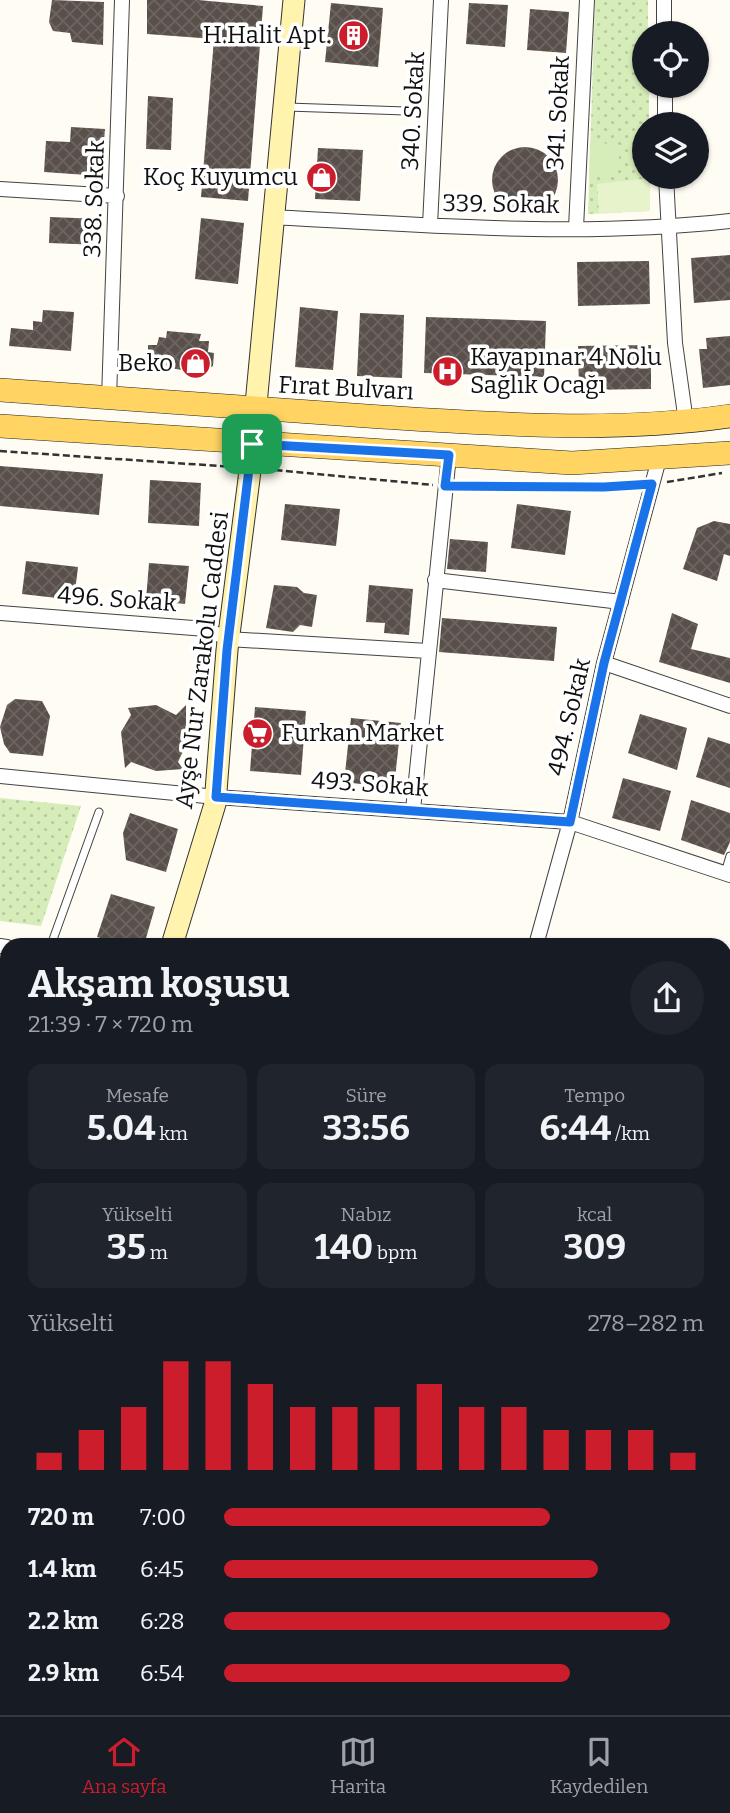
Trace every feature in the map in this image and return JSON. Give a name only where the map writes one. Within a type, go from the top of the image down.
[{"type":"main road","name":"Fırat Bulvarı","points":[[0,390],[254,409],[568,426],[686,422],[730,416]]},
{"type":"main road","points":[[0,426],[572,463],[730,453]]},
{"type":"street","name":"338. Sokak","points":[[110,399],[122,0]]},
{"type":"street","name":"Ayşe Nur Zarakolu Caddesi","points":[[174,938],[216,797],[228,639],[250,468],[294,0]]},
{"type":"street","name":"340. Sokak","points":[[430,225],[441,0]]},
{"type":"street","name":"341. Sokak","points":[[576,228],[587,0]]},
{"type":"street","points":[[664,0],[664,21]]},
{"type":"street","points":[[0,189],[117,196]]},
{"type":"street","points":[[666,189],[674,343],[686,422]]},
{"type":"street","name":"339. Sokak","points":[[272,217],[430,225],[576,228],[666,228],[730,221]]},
{"type":"street","points":[[413,810],[449,455]]},
{"type":"street","name":"494. Sokak","points":[[538,938],[570,822],[604,663],[659,459]]},
{"type":"street","points":[[435,580],[621,602]]},
{"type":"street","name":"496. Sokak","points":[[0,613],[206,629],[228,639],[428,651]]},
{"type":"street","points":[[604,663],[730,706]]},
{"type":"street","name":"493. Sokak","points":[[0,776],[216,797],[570,822],[727,874]]},
{"type":"lane","points":[[283,107],[406,111]]},
{"type":"lane","points":[[54,938],[99,812]]},
{"type":"lane","points":[[727,874],[730,856]]},
{"type":"path","points":[[0,451],[250,468],[445,486],[604,487],[652,484],[730,472]]},
{"type":"green space","points":[[595,0],[648,0],[648,21],[632,21],[632,98],[649,98],[649,112],[632,112],[632,189],[650,189],[650,211],[588,214]]},
{"type":"green space","points":[[590,142],[620,145],[617,176],[589,177]]},
{"type":"green space","points":[[632,180],[632,189],[650,189],[650,211],[599,213],[597,184]]},
{"type":"green space","points":[[0,798],[81,806],[41,926],[0,921]]},
{"type":"building","points":[[52,0],[104,2],[103,45],[72,42],[70,33],[53,31],[49,22]]},
{"type":"building","points":[[147,0],[198,0],[263,6],[248,201],[201,197],[214,39],[147,34]]},
{"type":"building","name":"H.Halit Apt.","points":[[331,3],[383,8],[378,67],[325,62]]},
{"type":"building","points":[[469,3],[508,5],[505,47],[466,44]]},
{"type":"building","points":[[530,9],[569,12],[566,53],[527,50]]},
{"type":"building","points":[[148,96],[173,98],[171,150],[146,149]]},
{"type":"building","points":[[71,127],[105,129],[101,176],[44,172],[46,141],[70,142]]},
{"type":"building","points":[[525,147],[548,157],[558,180],[548,203],[525,213],[502,203],[492,180],[502,157]]},
{"type":"building","points":[[318,148],[363,150],[360,201],[315,199]]},
{"type":"building","points":[[50,217],[101,219],[100,245],[49,243]]},
{"type":"building","points":[[201,218],[244,223],[238,284],[195,279]]},
{"type":"building","points":[[730,255],[730,300],[694,303],[691,258]]},
{"type":"building","points":[[649,261],[650,304],[578,306],[577,262]]},
{"type":"building","points":[[300,307],[338,311],[333,370],[295,367]]},
{"type":"building","points":[[43,310],[74,312],[71,351],[9,346],[11,328],[33,330],[33,321],[42,322]]},
{"type":"building","points":[[360,313],[404,315],[402,378],[357,376]]},
{"type":"building","points":[[426,317],[546,321],[544,377],[424,373]]},
{"type":"building","points":[[167,331],[201,334],[199,341],[209,341],[208,352],[214,353],[213,366],[201,373],[157,366],[148,355],[148,345],[157,345],[159,337],[166,338]]},
{"type":"building","points":[[730,336],[730,385],[703,388],[699,349],[707,349],[706,338]]},
{"type":"building","points":[[651,345],[651,389],[579,390],[578,346]]},
{"type":"building","points":[[0,466],[103,474],[99,515],[0,506]]},
{"type":"building","points":[[150,480],[201,483],[199,526],[148,523]]},
{"type":"building","points":[[285,504],[340,509],[336,546],[281,540]]},
{"type":"building","points":[[517,504],[571,511],[565,555],[511,548]]},
{"type":"building","points":[[714,521],[730,524],[730,556],[724,554],[717,581],[683,569],[697,528]]},
{"type":"building","points":[[450,539],[488,542],[486,572],[447,569]]},
{"type":"building","points":[[26,561],[78,567],[74,600],[22,594]]},
{"type":"building","points":[[149,563],[189,566],[185,604],[146,600]]},
{"type":"building","points":[[274,585],[297,587],[304,593],[317,595],[312,627],[300,625],[293,632],[266,628]]},
{"type":"building","points":[[369,585],[413,589],[409,635],[384,633],[385,623],[366,622]]},
{"type":"building","points":[[672,613],[698,624],[691,649],[730,658],[730,683],[659,662]]},
{"type":"building","points":[[442,618],[557,627],[554,661],[439,652]]},
{"type":"building","points":[[15,699],[42,701],[50,716],[43,756],[10,753],[4,744],[0,727],[7,705]]},
{"type":"building","points":[[156,705],[176,715],[186,705],[186,745],[178,762],[183,769],[156,771],[131,762],[125,768],[121,732],[131,715],[128,708]]},
{"type":"building","points":[[255,707],[306,711],[301,775],[250,771]]},
{"type":"building","points":[[640,714],[687,728],[677,770],[628,753]]},
{"type":"building","points":[[351,718],[401,723],[394,788],[344,782]]},
{"type":"building","points":[[708,737],[730,744],[730,788],[696,777]]},
{"type":"building","points":[[623,778],[671,791],[660,831],[612,818]]},
{"type":"building","points":[[691,800],[730,813],[730,842],[724,855],[681,840]]},
{"type":"building","points":[[130,813],[178,829],[166,872],[126,860],[123,833]]},
{"type":"building","points":[[111,894],[155,907],[146,938],[97,937]]},
{"type":"place","name":"H.Halit Apt.","points":[[354,35]]},
{"type":"place","name":"Koç Kuyumcu","points":[[321,177]]},
{"type":"place","name":"Beko","points":[[196,363]]},
{"type":"place","name":"Kayapınar 4 Nolu Sağlık Ocağı","points":[[447,371]]},
{"type":"place","name":"Furkan Market","points":[[258,733]]},
{"type":"route","points":[[252,444],[449,455],[445,486],[604,487],[652,484],[604,663],[570,822],[216,797],[227,650],[252,444]]}]
